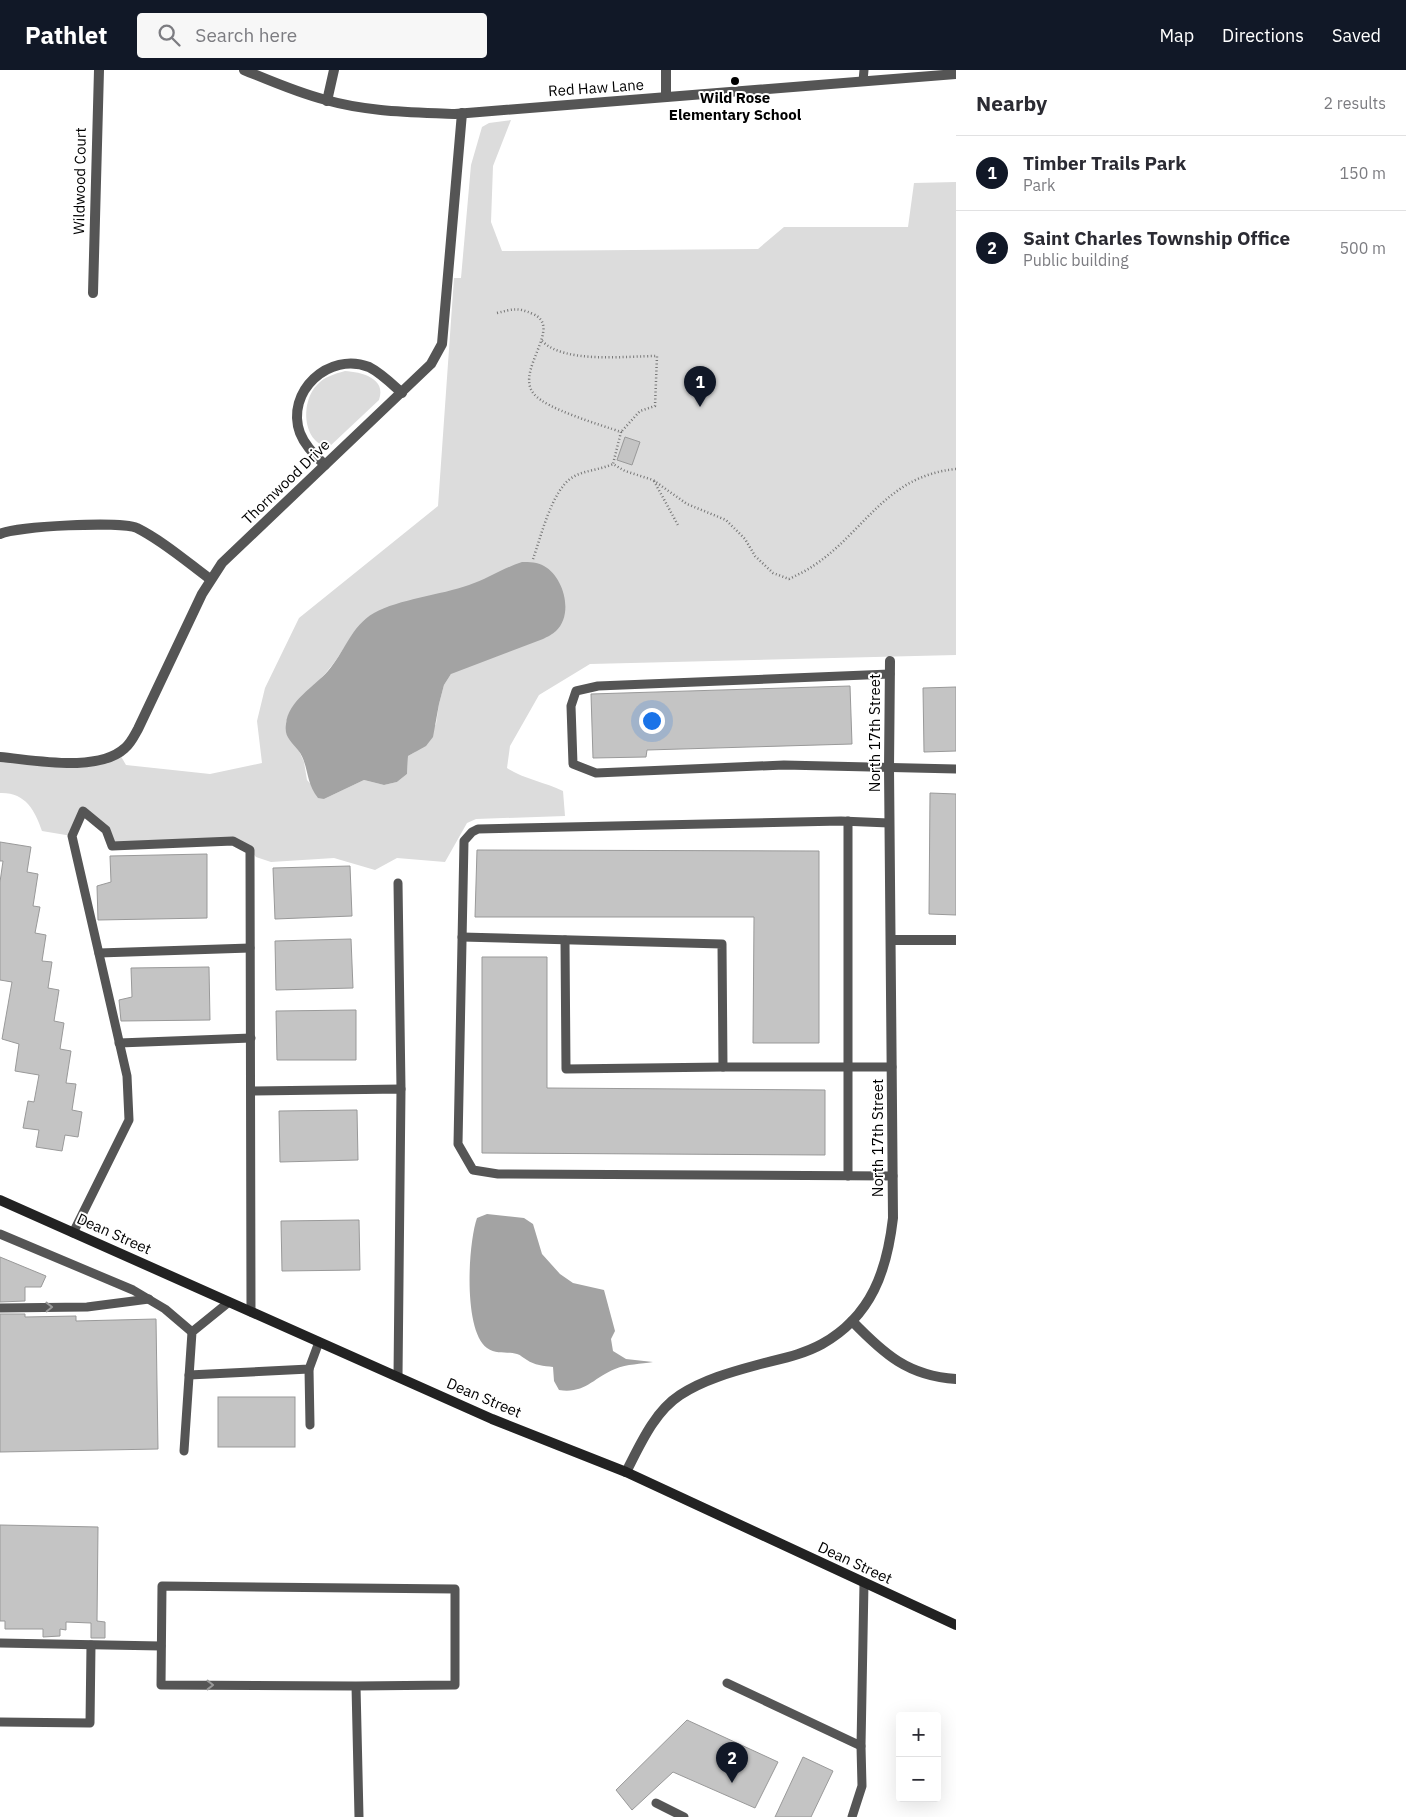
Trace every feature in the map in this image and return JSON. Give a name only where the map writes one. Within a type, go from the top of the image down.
[{"type":"street","name":"Wildwood Court","points":[[93,293],[98,70]]},
{"type":"street","name":"Red Haw Lane","points":[[244,70],[289,89],[327,100],[402,112],[462,113],[956,74]]},
{"type":"street","points":[[327,100],[334,70]]},
{"type":"street","points":[[666,70],[666,97]]},
{"type":"street","name":"Thornwood Drive","points":[[0,757],[83,763],[101,760],[124,749],[138,729],[210,579],[222,563],[431,364],[442,344],[462,113]]},
{"type":"street","points":[[325,466],[304,442],[297,420],[301,397],[314,378],[334,366],[357,364],[378,373],[402,393]]},
{"type":"street","points":[[0,534],[26,528],[127,525],[147,534],[210,579]]},
{"type":"street","name":"North 17th Street","points":[[626,1472],[645,1436],[662,1412],[679,1396],[703,1382],[823,1344],[852,1321],[870,1298],[889,1252],[893,1218],[889,768],[890,661]]},
{"type":"street","points":[[891,940],[956,940]]},
{"type":"street","name":"Dean Street","points":[[0,1200],[492,1419],[626,1472],[956,1625]]},
{"type":"street","points":[[852,1321],[880,1350],[897,1362],[932,1376],[956,1379]]},
{"type":"lane","points":[[863,82],[864,70]]},
{"type":"lane","points":[[890,674],[598,686],[576,691],[571,706],[574,764],[596,773],[784,765],[956,769]]},
{"type":"lane","points":[[73,1232],[129,1120],[127,1076],[72,836],[83,811],[106,830],[112,846],[233,842],[250,850],[251,1312]]},
{"type":"lane","points":[[848,821],[846,1067],[848,1176]]},
{"type":"lane","points":[[890,823],[848,821],[478,829],[472,832],[464,841],[458,1144],[473,1170],[498,1174],[893,1176]]},
{"type":"lane","points":[[398,883],[401,1089],[398,1376]]},
{"type":"lane","points":[[462,937],[722,944],[723,1067]]},
{"type":"lane","points":[[565,940],[566,1069],[892,1067]]},
{"type":"lane","points":[[99,953],[250,948]]},
{"type":"lane","points":[[119,1043],[251,1038]]},
{"type":"lane","points":[[251,1091],[401,1089]]},
{"type":"lane","points":[[0,1234],[133,1290],[165,1309],[192,1332]]},
{"type":"lane","points":[[0,1308],[87,1306],[149,1300]]},
{"type":"lane","points":[[184,1451],[192,1332],[229,1302]]},
{"type":"lane","points":[[310,1425],[309,1370],[319,1342]]},
{"type":"lane","points":[[190,1375],[309,1370]]},
{"type":"lane","points":[[852,1817],[862,1786],[864,1583]]},
{"type":"lane","points":[[162,1586],[456,1589],[455,1685],[161,1685],[162,1646],[162,1586]]},
{"type":"lane","points":[[0,1643],[162,1646]]},
{"type":"lane","points":[[0,1722],[90,1723],[91,1645]]},
{"type":"lane","points":[[727,1683],[861,1746]]},
{"type":"lane","points":[[356,1686],[359,1817]]},
{"type":"lane","points":[[656,1804],[684,1817]]},
{"type":"path","points":[[497,313],[518,308],[538,316],[544,325],[542,341],[532,363],[528,382],[534,394],[549,405],[621,432]]},
{"type":"path","points":[[542,341],[552,348],[582,356],[656,356],[656,405],[651,409],[640,412],[621,432],[613,464]]},
{"type":"path","points":[[533,559],[558,491],[570,478],[582,472],[613,464],[625,471],[653,480],[703,513],[726,520],[745,539],[755,556],[773,573],[789,579],[820,561],[878,504],[901,488],[920,477],[940,470],[956,469]]},
{"type":"path","points":[[653,480],[679,528]]},
{"type":"shaded area","points":[[511,120],[493,166],[491,222],[502,251],[758,249],[784,227],[908,227],[914,183],[956,182],[956,655],[590,664],[539,695],[510,746],[507,768],[520,775],[563,791],[565,816],[476,819],[467,823],[445,862],[397,858],[375,870],[334,858],[271,862],[256,857],[250,850],[233,841],[112,846],[106,830],[83,812],[72,836],[42,831],[36,816],[28,804],[9,793],[0,793],[0,757],[83,763],[119,753],[126,765],[210,774],[262,763],[257,721],[265,688],[299,618],[438,506],[454,278],[461,278],[471,165],[482,127],[489,123]],"holes":[[[361,625],[451,674],[444,685],[436,724],[415,752],[408,756],[407,774],[397,782],[384,785],[364,780],[324,799],[307,780],[304,762],[286,722],[300,700],[329,669]]]},
{"type":"shaded area","points":[[345,371],[365,375],[376,381],[380,392],[379,400],[329,447],[315,440],[311,434],[306,420],[307,404],[309,397],[320,382],[329,376]]},
{"type":"shaded area","points":[[522,562],[536,563],[544,566],[557,578],[564,596],[565,615],[556,631],[543,639],[451,674],[444,685],[433,737],[426,746],[408,756],[407,774],[397,782],[384,785],[364,780],[324,799],[318,798],[311,786],[301,755],[287,736],[286,724],[291,708],[296,701],[334,664],[359,625],[366,618],[384,608],[469,585]]},
{"type":"shaded area","points":[[487,1214],[524,1218],[533,1224],[542,1254],[560,1274],[573,1283],[604,1290],[615,1331],[611,1339],[613,1351],[626,1359],[653,1362],[620,1367],[576,1390],[568,1391],[559,1390],[554,1381],[553,1367],[533,1363],[517,1354],[494,1351],[487,1348],[479,1338],[474,1324],[471,1306],[470,1266],[471,1247],[477,1218]]},
{"type":"building","points":[[625,437],[640,442],[632,465],[617,460]]},
{"type":"building","points":[[850,686],[852,744],[647,750],[646,757],[593,758],[591,694]]},
{"type":"building","points":[[956,687],[956,751],[924,752],[923,688]]},
{"type":"building","points":[[930,793],[956,794],[956,915],[929,914]]},
{"type":"building","points":[[0,842],[31,847],[27,872],[38,874],[33,906],[40,907],[35,933],[46,935],[42,961],[52,962],[48,988],[59,990],[54,1021],[64,1023],[60,1049],[71,1051],[66,1083],[76,1084],[72,1110],[82,1112],[78,1137],[65,1135],[62,1151],[36,1147],[39,1130],[23,1128],[28,1101],[34,1102],[39,1075],[15,1071],[19,1044],[2,1039],[12,982],[0,980],[0,882],[3,861],[0,861]]},
{"type":"building","points":[[477,850],[819,851],[819,1043],[753,1043],[754,917],[475,917]]},
{"type":"building","points":[[207,854],[207,918],[98,920],[97,886],[111,882],[110,856]]},
{"type":"building","points":[[350,866],[352,916],[275,919],[273,868]]},
{"type":"building","points":[[351,939],[353,988],[276,990],[275,941]]},
{"type":"building","points":[[482,957],[547,957],[547,1088],[825,1090],[825,1155],[482,1153]]},
{"type":"building","points":[[209,967],[210,1020],[121,1021],[119,1000],[132,997],[131,968]]},
{"type":"building","points":[[356,1010],[356,1060],[277,1060],[276,1011]]},
{"type":"building","points":[[357,1110],[358,1160],[280,1162],[279,1111]]},
{"type":"building","points":[[359,1220],[360,1270],[282,1271],[281,1221]]},
{"type":"building","points":[[0,1257],[46,1276],[41,1287],[25,1287],[25,1301],[0,1302]]},
{"type":"building","points":[[0,1314],[25,1314],[25,1317],[76,1316],[76,1321],[156,1319],[158,1449],[0,1452]]},
{"type":"building","points":[[218,1397],[295,1397],[295,1447],[218,1447]]},
{"type":"building","points":[[0,1525],[98,1527],[97,1621],[105,1622],[105,1638],[91,1638],[91,1623],[66,1622],[66,1630],[60,1629],[60,1636],[43,1637],[43,1629],[5,1629],[5,1621],[0,1621]]},
{"type":"building","points":[[687,1720],[778,1762],[755,1808],[673,1772],[632,1810],[616,1790]]},
{"type":"building","points":[[803,1757],[833,1771],[811,1817],[775,1817]]},
{"type":"place","name":"Wild Rose Elementary School","points":[[735,81]]},
{"type":"place","name":"Timber Trails Park","points":[[700,407]]},
{"type":"place","name":"Saint Charles Township Office","points":[[732,1783]]}]
